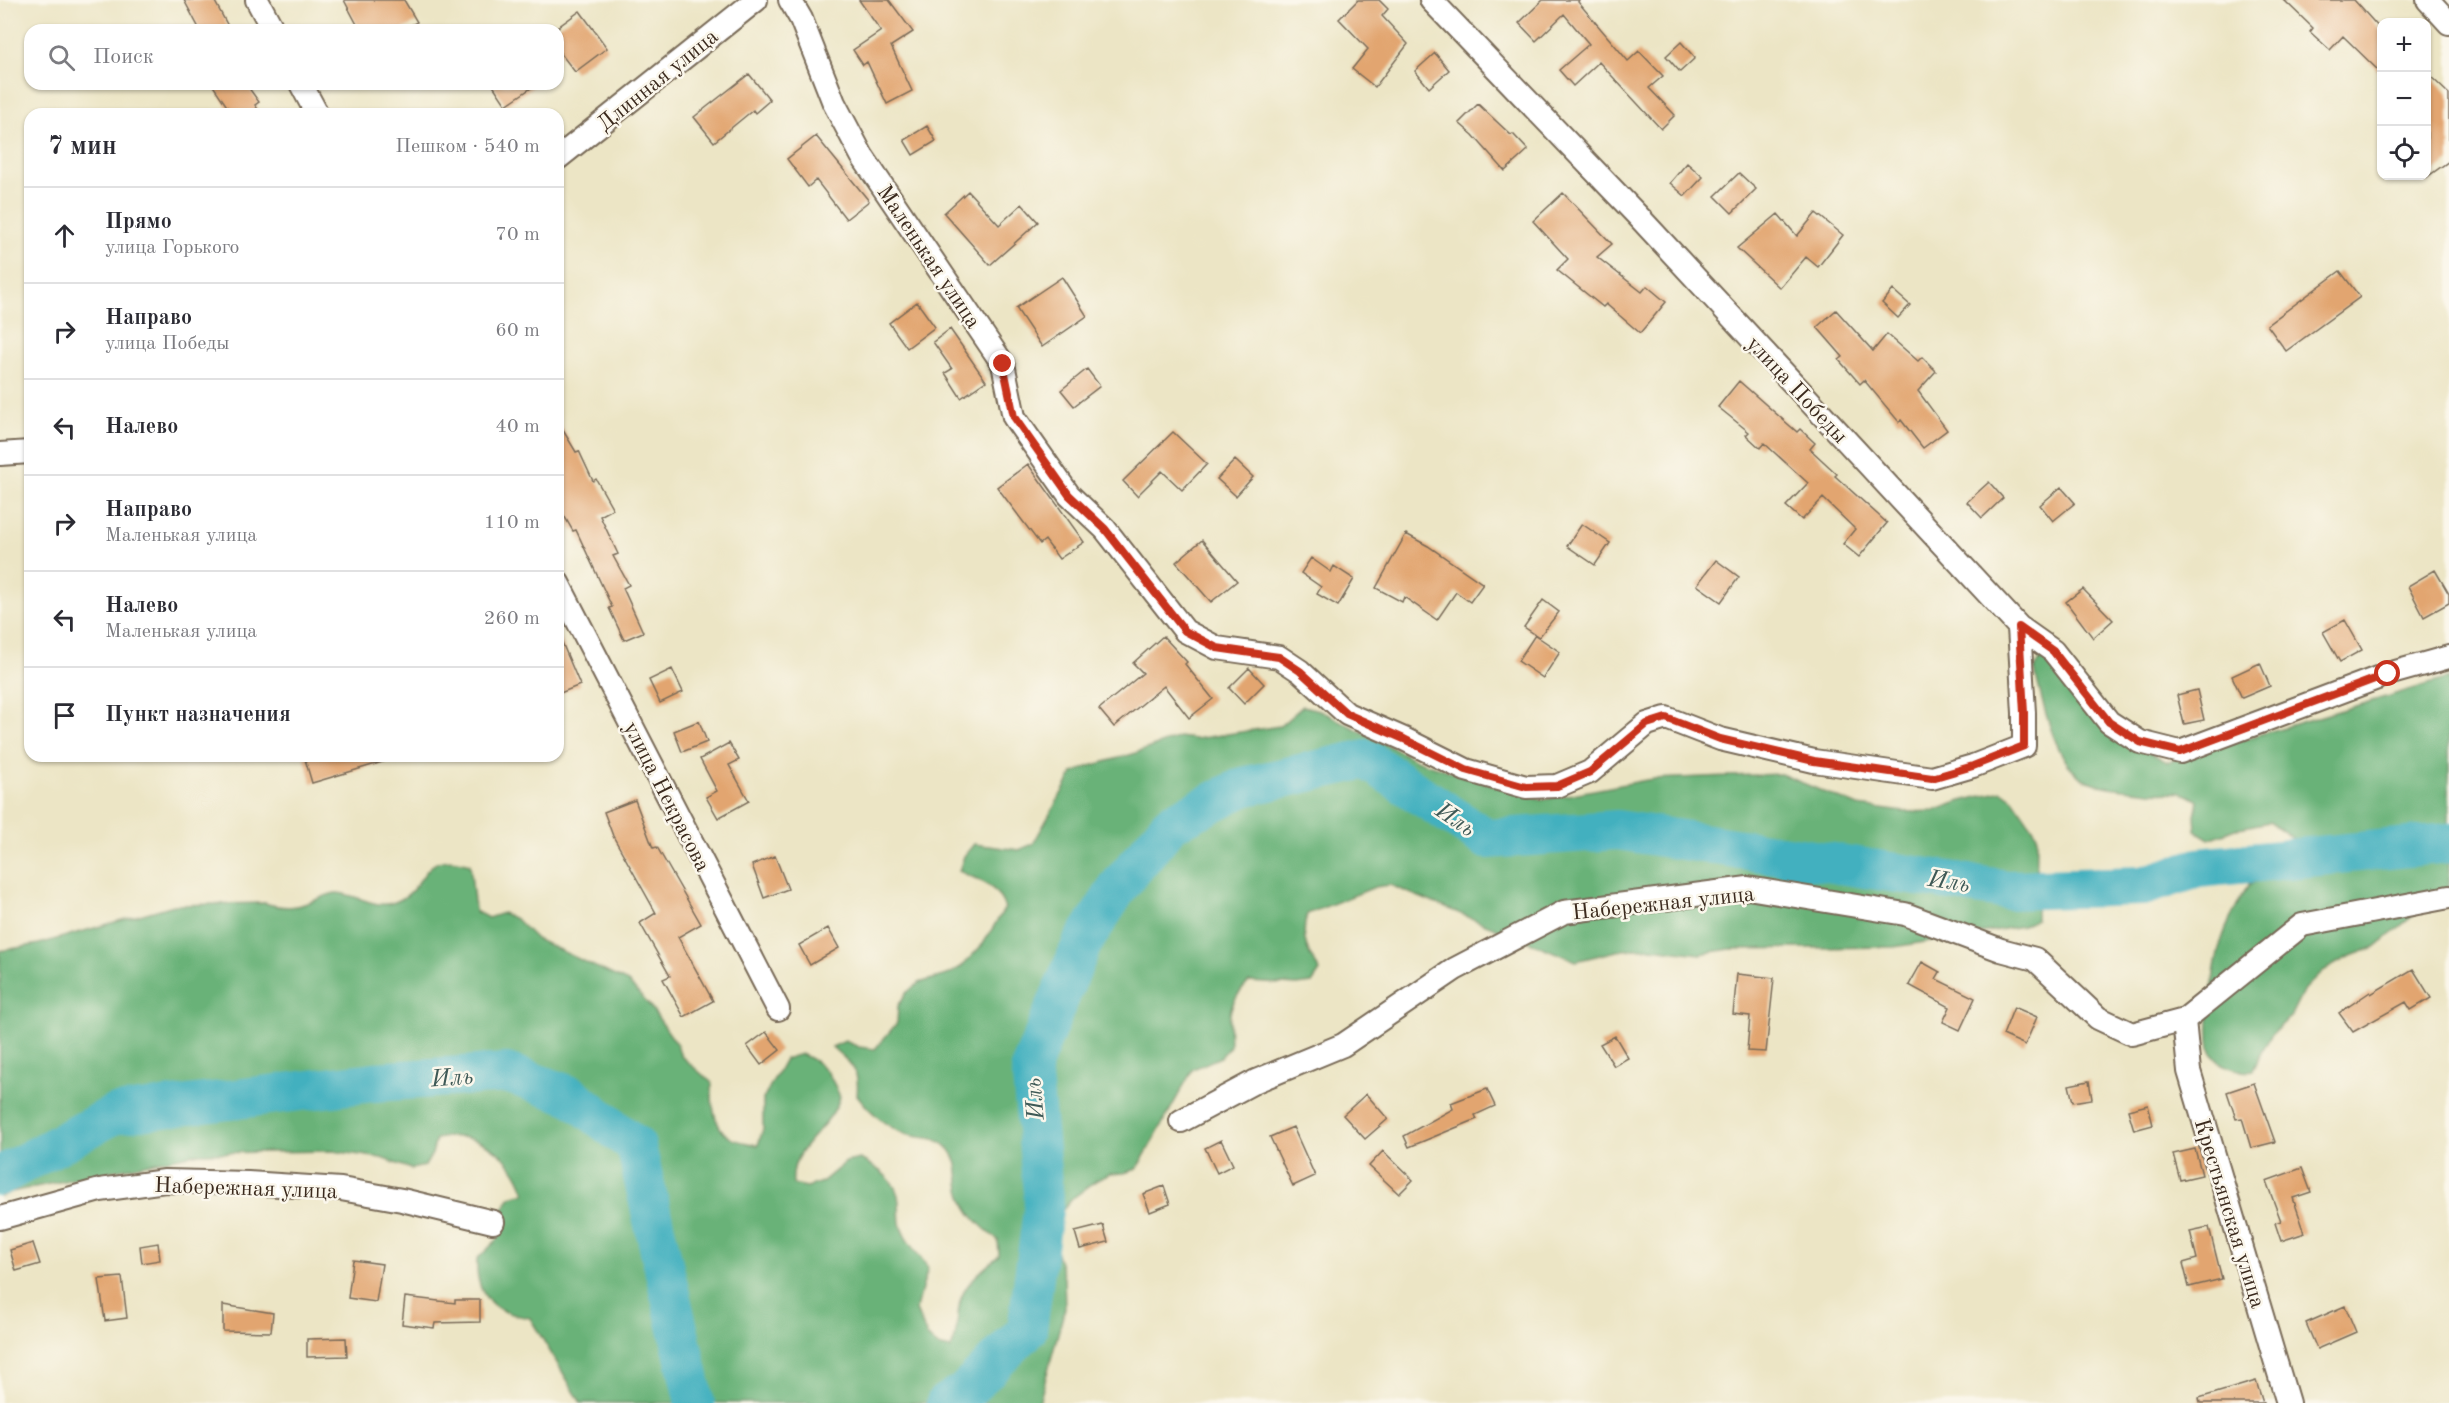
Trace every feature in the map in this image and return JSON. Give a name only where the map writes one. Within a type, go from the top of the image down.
[{"type":"street","points":[[257,0],[270,24]]},
{"type":"street","name":"Длинная улица","points":[[564,153],[756,0]]},
{"type":"street","name":"Маленькая улица","points":[[790,0],[801,18],[834,103],[862,156],[1003,364],[1014,417],[1069,495],[1105,529],[1185,631],[1217,648],[1279,657],[1300,671],[1347,714],[1466,770],[1526,787],[1557,786],[1590,772],[1647,724],[1666,718],[1720,739],[1814,761],[1932,778],[1973,766],[2024,746],[2019,627]]},
{"type":"street","name":"улица Победы","points":[[1431,0],[1638,216],[2019,627],[2053,651],[2109,722],[2140,742],[2180,752],[2388,674],[2449,657]]},
{"type":"street","points":[[2428,0],[2449,23]]},
{"type":"street","points":[[304,90],[314,108]]},
{"type":"street","points":[[0,454],[24,452]]},
{"type":"street","name":"улица Некрасова","points":[[564,595],[778,1009]]},
{"type":"street","name":"Набережная улица","points":[[1181,1121],[1256,1081],[1343,1045],[1455,969],[1564,912],[1748,888],[1905,914],[2001,950],[2035,959],[2098,1018],[2132,1034],[2184,1020],[2192,1011],[2302,925],[2449,897]]},
{"type":"street","name":"Крестьянская улица","points":[[2184,1020],[2190,1071],[2288,1403]]},
{"type":"street","name":"Набережная улица","points":[[0,1218],[100,1190],[165,1181],[341,1189],[402,1200],[494,1222]]},
{"type":"green space","points":[[2041,657],[2134,744],[2167,762],[2449,678],[2449,886],[2375,947],[2348,957],[2323,971],[2304,990],[2291,1016],[2271,1035],[2253,1070],[2237,1070],[2226,1066],[2213,1055],[2209,1033],[2213,982],[2218,952],[2224,934],[2249,884],[2280,874],[2296,874],[2307,865],[2301,850],[2293,839],[2269,822],[2239,828],[2209,839],[2196,831],[2195,815],[2198,801],[2186,794],[2115,788],[2082,778],[2065,758],[2051,729],[2035,670]]},
{"type":"green space","points":[[1303,706],[1319,710],[1418,761],[1541,800],[1652,779],[1781,774],[1858,806],[1904,812],[1934,811],[1961,801],[2002,791],[2013,799],[2037,834],[2036,919],[2023,926],[1894,947],[1730,949],[1700,954],[1652,948],[1621,950],[1576,961],[1390,885],[1375,887],[1307,914],[1304,930],[1306,944],[1320,971],[1312,983],[1297,985],[1249,982],[1236,997],[1230,1011],[1230,1046],[1221,1057],[1193,1069],[1137,1169],[1110,1174],[1097,1180],[1073,1198],[1055,1219],[1052,1235],[1064,1278],[1065,1308],[1039,1403],[581,1403],[530,1318],[517,1316],[497,1307],[489,1301],[479,1284],[477,1259],[498,1239],[503,1224],[503,1209],[511,1197],[525,1193],[512,1167],[502,1156],[479,1141],[466,1138],[436,1139],[432,1154],[425,1166],[411,1169],[381,1158],[333,1151],[199,1153],[11,1192],[0,1197],[0,951],[39,944],[174,905],[265,903],[290,907],[337,893],[373,903],[387,904],[406,896],[432,865],[441,861],[453,860],[470,864],[475,911],[488,918],[503,913],[516,919],[536,939],[628,982],[650,1006],[676,1043],[681,1056],[712,1083],[716,1120],[719,1127],[732,1139],[758,1145],[763,1129],[763,1099],[785,1059],[801,1054],[826,1070],[840,1097],[835,1109],[803,1148],[797,1159],[793,1170],[793,1184],[807,1187],[822,1182],[846,1162],[860,1159],[886,1176],[898,1194],[902,1230],[928,1268],[916,1310],[927,1336],[937,1346],[951,1349],[960,1302],[966,1288],[999,1255],[998,1240],[971,1214],[963,1201],[956,1163],[951,1151],[941,1142],[903,1133],[877,1117],[857,1095],[857,1078],[849,1062],[832,1047],[845,1041],[859,1047],[875,1049],[897,1023],[898,1006],[906,993],[919,983],[950,974],[963,965],[983,944],[1005,908],[992,888],[959,871],[964,856],[974,844],[1019,850],[1033,844],[1073,773],[1179,737],[1195,739],[1280,726]]},
{"type":"building","points":[[184,0],[214,0],[227,24],[197,24]]},
{"type":"building","points":[[344,0],[404,0],[417,22],[413,24],[357,24]]},
{"type":"building","points":[[859,0],[889,0],[913,32],[891,46],[912,91],[887,104],[867,62],[863,65],[853,50],[881,31]]},
{"type":"building","points":[[1358,0],[1379,0],[1388,9],[1382,16],[1408,44],[1375,87],[1352,69],[1368,49],[1339,19]]},
{"type":"building","points":[[1543,0],[1579,0],[1578,2],[1628,61],[1639,51],[1663,76],[1649,88],[1675,115],[1661,129],[1599,62],[1573,86],[1559,70],[1589,44],[1564,14],[1536,41],[1519,23]]},
{"type":"building","points":[[2284,0],[2354,0],[2377,25],[2377,69],[2343,36],[2330,50],[2310,32],[2313,28]]},
{"type":"building","points":[[580,11],[607,48],[575,72],[564,58],[564,24],[562,24]]},
{"type":"building","points":[[1681,42],[1695,58],[1680,72],[1666,56]]},
{"type":"building","points":[[1435,53],[1449,70],[1429,88],[1415,71]]},
{"type":"building","points":[[749,74],[770,100],[755,113],[753,110],[714,142],[694,117]]},
{"type":"building","points":[[2431,77],[2449,94],[2449,161],[2431,174]]},
{"type":"building","points":[[216,90],[250,90],[259,102],[255,105],[257,108],[228,108]]},
{"type":"building","points":[[496,90],[528,90],[506,105]]},
{"type":"building","points":[[1478,104],[1528,150],[1505,171],[1473,135],[1459,123]]},
{"type":"building","points":[[927,126],[936,141],[913,155],[904,140]]},
{"type":"building","points":[[816,136],[869,201],[846,219],[816,180],[808,187],[787,159]]},
{"type":"building","points":[[1687,163],[1703,177],[1685,196],[1670,183]]},
{"type":"building","points":[[1739,173],[1756,189],[1732,213],[1715,196]]},
{"type":"building","points":[[968,191],[999,225],[1022,204],[1038,222],[990,265],[944,213]]},
{"type":"building","points":[[1563,193],[1612,244],[1597,257],[1642,292],[1647,286],[1666,302],[1640,333],[1606,304],[1603,307],[1557,270],[1568,259],[1533,221]]},
{"type":"building","points":[[1816,213],[1843,235],[1818,267],[1806,257],[1780,288],[1737,248],[1778,214],[1797,236]]},
{"type":"building","points":[[2340,271],[2360,297],[2286,351],[2267,325]]},
{"type":"building","points":[[1062,277],[1087,316],[1042,347],[1016,308]]},
{"type":"building","points":[[1893,290],[1910,305],[1898,318],[1882,303]]},
{"type":"building","points":[[917,302],[935,327],[907,348],[889,323]]},
{"type":"building","points":[[1836,310],[1873,351],[1887,334],[1918,361],[1922,357],[1936,371],[1918,391],[1947,430],[1923,448],[1864,380],[1860,384],[1839,360],[1843,357],[1817,327]]},
{"type":"building","points":[[950,329],[986,381],[961,398],[945,373],[952,369],[933,342]]},
{"type":"building","points":[[1087,369],[1100,386],[1074,406],[1061,390]]},
{"type":"building","points":[[1739,381],[1797,432],[1800,429],[1815,443],[1810,449],[1837,474],[1835,476],[1887,523],[1859,557],[1843,544],[1855,529],[1823,498],[1802,520],[1786,506],[1808,483],[1764,443],[1760,448],[1746,435],[1749,432],[1718,407]]},
{"type":"building","points":[[564,432],[576,452],[579,451],[593,481],[596,479],[613,509],[600,516],[618,554],[613,556],[629,585],[623,588],[643,632],[624,640],[609,608],[612,607],[576,530],[573,531],[564,515]]},
{"type":"building","points":[[1173,432],[1207,464],[1182,490],[1162,471],[1137,496],[1123,481]]},
{"type":"building","points":[[1235,460],[1253,477],[1236,496],[1217,479]]},
{"type":"building","points":[[1028,464],[1084,542],[1059,559],[1045,540],[1040,544],[997,487]]},
{"type":"building","points":[[1989,482],[2003,498],[1982,518],[1967,502]]},
{"type":"building","points":[[2061,487],[2075,503],[2053,521],[2040,505]]},
{"type":"building","points":[[1582,524],[1610,543],[1595,565],[1567,546]]},
{"type":"building","points":[[1406,534],[1428,546],[1483,584],[1470,602],[1456,592],[1437,620],[1404,597],[1402,602],[1376,588]]},
{"type":"building","points":[[1202,540],[1237,581],[1211,602],[1176,562]]},
{"type":"building","points":[[1311,558],[1331,572],[1334,566],[1354,579],[1338,606],[1317,594],[1321,587],[1301,573]]},
{"type":"building","points":[[1716,560],[1739,577],[1721,602],[1697,585]]},
{"type":"building","points":[[2435,570],[2449,594],[2449,603],[2424,617],[2408,586]]},
{"type":"building","points":[[2083,589],[2113,620],[2093,638],[2066,602]]},
{"type":"building","points":[[1543,600],[1559,612],[1539,637],[1524,627]]},
{"type":"building","points":[[2345,620],[2362,650],[2340,662],[2323,632]]},
{"type":"building","points":[[1535,635],[1560,652],[1543,678],[1518,661]]},
{"type":"building","points":[[1163,636],[1187,662],[1185,664],[1213,699],[1189,718],[1164,686],[1114,727],[1099,709],[1143,673],[1133,663]]},
{"type":"building","points":[[564,647],[580,685],[564,692]]},
{"type":"building","points":[[2260,663],[2270,686],[2242,698],[2232,676]]},
{"type":"building","points":[[1249,668],[1264,684],[1244,704],[1229,688]]},
{"type":"building","points":[[672,669],[683,692],[660,703],[649,680]]},
{"type":"building","points":[[2197,690],[2204,720],[2184,724],[2177,695]]},
{"type":"building","points":[[699,721],[707,742],[682,752],[674,731]]},
{"type":"building","points":[[729,743],[739,760],[729,765],[749,801],[718,818],[706,797],[717,791],[700,759]]},
{"type":"building","points":[[306,762],[383,762],[312,783]]},
{"type":"building","points":[[635,800],[653,848],[657,847],[701,924],[678,937],[713,1001],[684,1017],[663,979],[670,976],[640,923],[656,913],[613,836],[604,812]]},
{"type":"building","points":[[775,856],[788,889],[764,898],[752,865]]},
{"type":"building","points":[[828,928],[839,948],[810,965],[799,945]]},
{"type":"building","points":[[1922,962],[1940,972],[1936,979],[1975,998],[1960,1030],[1943,1022],[1950,1007],[1909,985]]},
{"type":"building","points":[[2413,969],[2431,998],[2411,1010],[2406,1002],[2353,1032],[2339,1013],[2370,992],[2371,994]]},
{"type":"building","points":[[1737,974],[1774,978],[1766,1052],[1747,1051],[1750,1016],[1733,1014]]},
{"type":"building","points":[[2014,1007],[2037,1017],[2025,1045],[2003,1035]]},
{"type":"building","points":[[766,1032],[780,1050],[761,1065],[747,1046]]},
{"type":"building","points":[[1615,1036],[1628,1058],[1614,1066],[1600,1044]]},
{"type":"building","points":[[2089,1081],[2092,1099],[2073,1102],[2069,1085]]},
{"type":"building","points":[[2254,1083],[2275,1142],[2251,1148],[2242,1118],[2236,1119],[2227,1092]]},
{"type":"building","points":[[1487,1089],[1495,1106],[1475,1115],[1477,1119],[1409,1147],[1404,1136],[1453,1109],[1451,1103]]},
{"type":"building","points":[[1366,1094],[1388,1119],[1365,1139],[1343,1115]]},
{"type":"building","points":[[2148,1105],[2153,1125],[2134,1130],[2128,1110]]},
{"type":"building","points":[[1293,1127],[1315,1176],[1293,1186],[1270,1137]]},
{"type":"building","points":[[1221,1140],[1233,1165],[1217,1173],[1205,1148]]},
{"type":"building","points":[[2195,1149],[2202,1175],[2180,1180],[2173,1154]]},
{"type":"building","points":[[1383,1151],[1413,1180],[1399,1194],[1369,1166]]},
{"type":"building","points":[[2302,1168],[2311,1192],[2293,1198],[2305,1233],[2281,1241],[2275,1223],[2281,1221],[2266,1181]]},
{"type":"building","points":[[1164,1186],[1170,1204],[1150,1212],[1143,1194]]},
{"type":"building","points":[[1103,1225],[1108,1242],[1080,1249],[1075,1232]]},
{"type":"building","points":[[2209,1227],[2222,1279],[2189,1287],[2183,1263],[2197,1259],[2190,1231]]},
{"type":"building","points":[[33,1243],[40,1264],[16,1271],[10,1250]]},
{"type":"building","points":[[158,1243],[160,1260],[142,1263],[140,1246]]},
{"type":"building","points":[[353,1260],[382,1264],[376,1302],[348,1298]]},
{"type":"building","points":[[122,1277],[127,1318],[105,1321],[99,1279]]},
{"type":"building","points":[[405,1297],[455,1303],[455,1300],[480,1300],[480,1322],[435,1323],[434,1328],[402,1324]]},
{"type":"building","points":[[223,1305],[273,1313],[271,1332],[223,1331]]},
{"type":"building","points":[[2345,1306],[2356,1332],[2317,1349],[2306,1323]]},
{"type":"building","points":[[346,1338],[347,1356],[307,1357],[307,1339]]},
{"type":"building","points":[[2256,1381],[2263,1403],[2200,1403],[2199,1398]]},
{"type":"waterway","name":"Иль","points":[[946,1403],[964,1393],[1027,1330],[1044,1203],[1031,1066],[1082,944],[1119,886],[1170,824],[1243,787],[1366,759],[1487,839],[1617,830],[2008,890],[2143,886],[2198,868],[2449,843]]},
{"type":"waterway","name":"Иль","points":[[0,1176],[115,1114],[374,1082],[507,1073],[572,1096],[636,1146],[695,1403]]},
{"type":"route","points":[[1003,364],[1014,417],[1069,495],[1105,529],[1185,631],[1217,648],[1279,657],[1300,671],[1347,714],[1466,770],[1526,787],[1557,786],[1590,772],[1647,724],[1666,718],[1720,739],[1814,761],[1932,778],[1973,766],[2024,746],[2019,627],[2053,651],[2109,722],[2140,742],[2180,752],[2388,674]]}]
